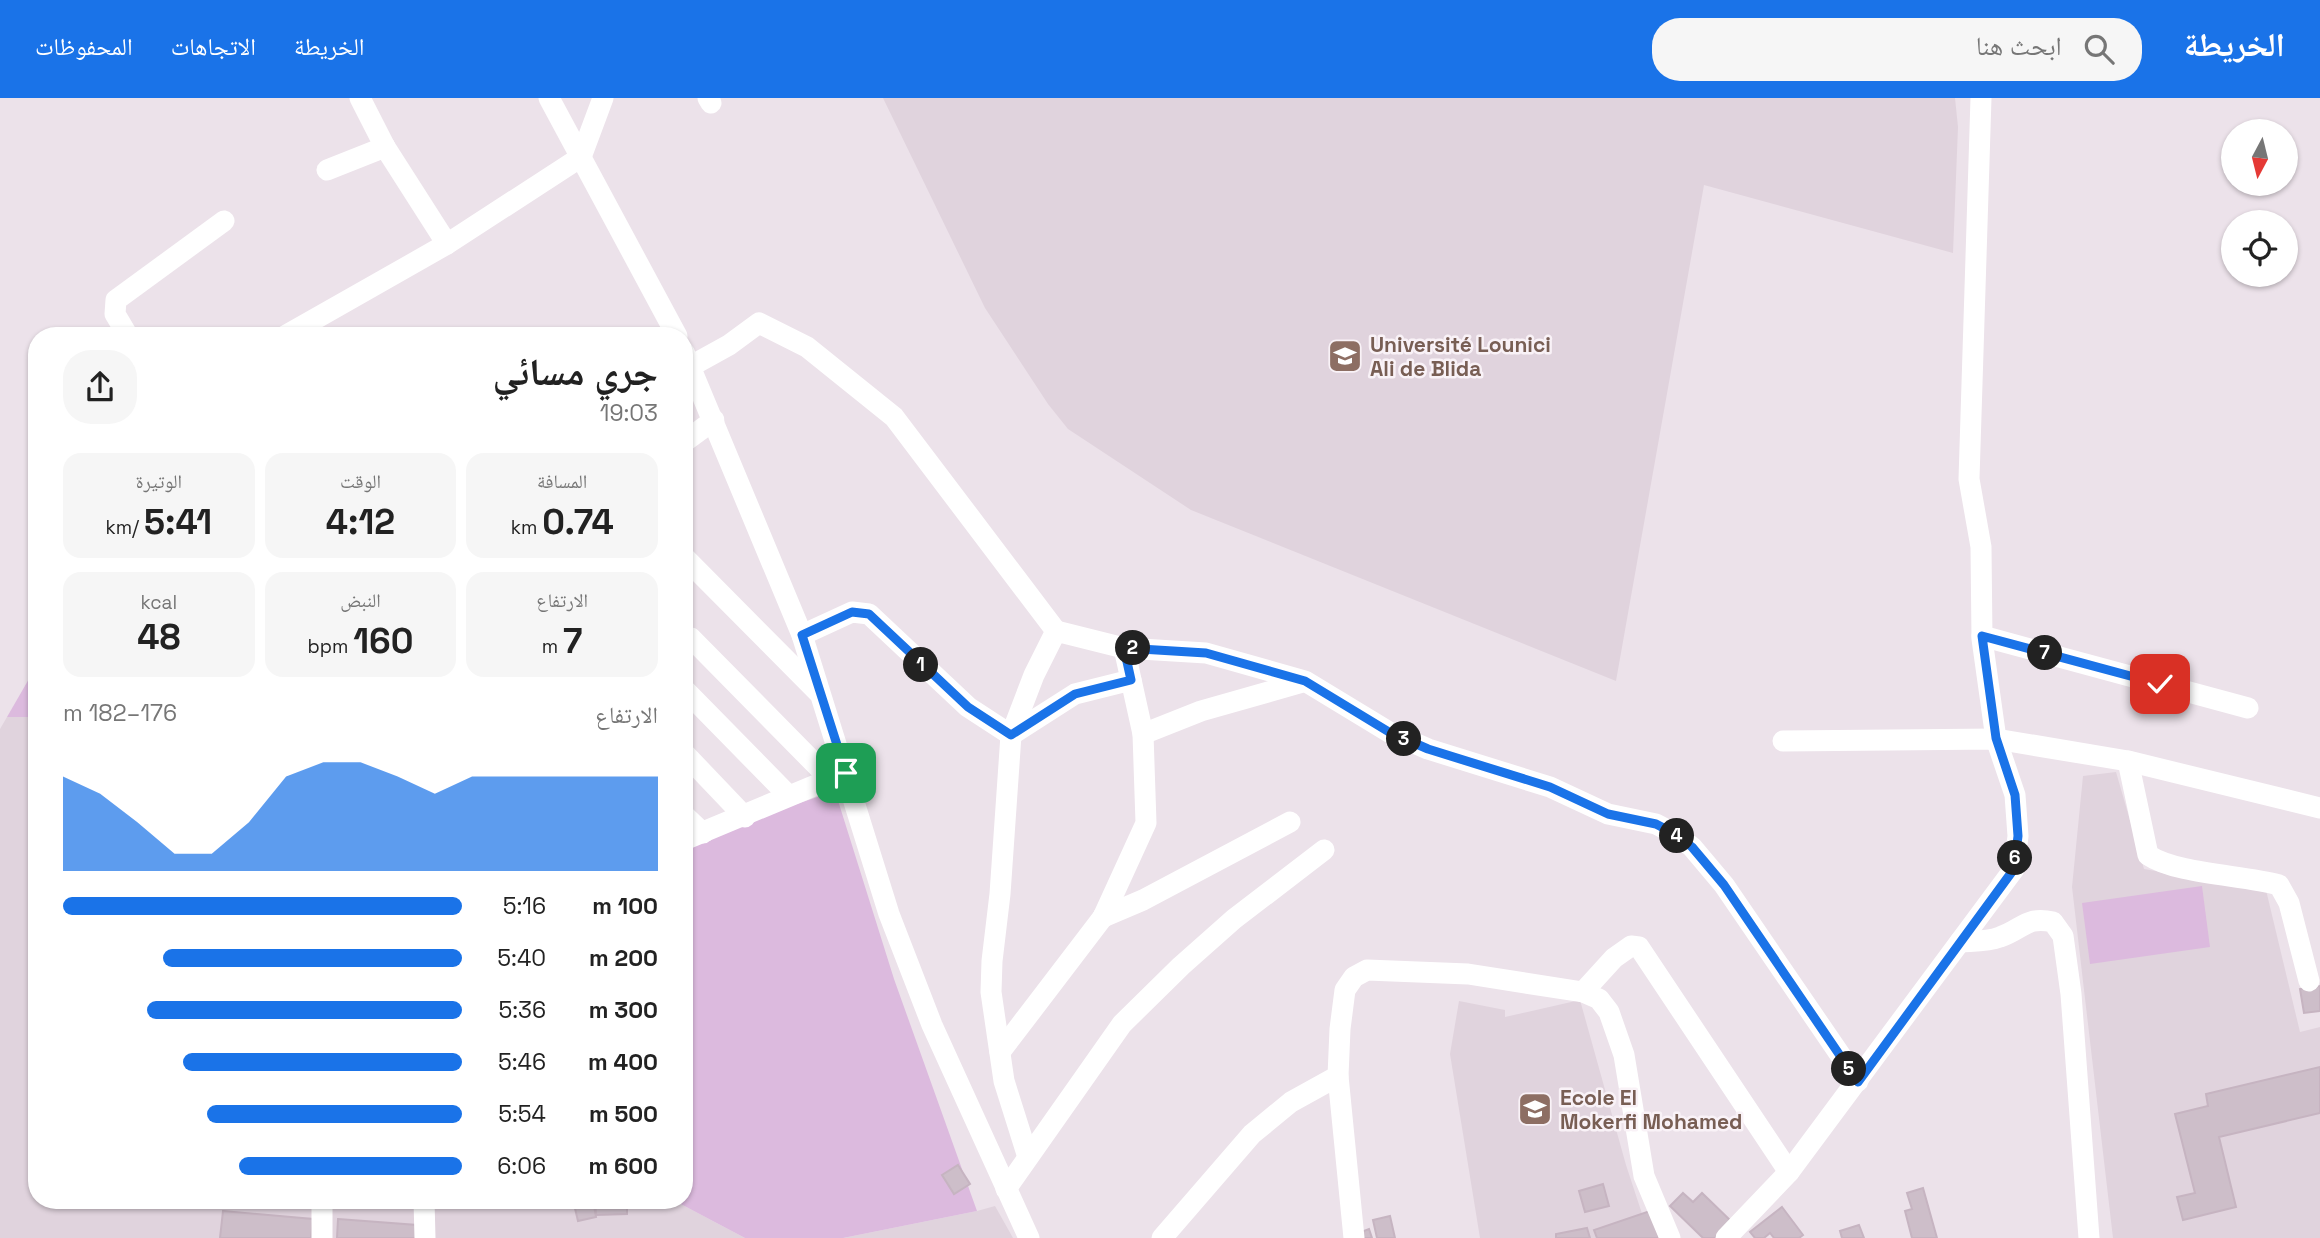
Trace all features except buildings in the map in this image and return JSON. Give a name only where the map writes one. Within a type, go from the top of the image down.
[{"type":"street","points":[[360,98],[385,147],[447,244]]},
{"type":"street","points":[[549,98],[672,327]]},
{"type":"street","points":[[305,327],[447,244],[581,157],[603,98]]},
{"type":"street","points":[[1727,1238],[1789,1172],[2014,869],[2018,836],[2015,795],[1996,738],[1982,636],[1981,547],[1969,479],[1981,98]]},
{"type":"street","points":[[327,170],[385,147]]},
{"type":"street","points":[[123,327],[115,314],[117,300],[224,221]]},
{"type":"street","points":[[693,357],[729,345],[759,323],[807,346],[894,417],[1056,631],[1124,648],[1206,653],[1305,681],[1389,732],[1428,749],[1550,787],[1608,814],[1656,824],[1692,847],[1724,885],[1858,1082]]},
{"type":"street","points":[[693,371],[802,635],[823,697],[837,776],[893,926],[932,1025],[1029,1238]]},
{"type":"street","points":[[693,435],[714,420]]},
{"type":"street","points":[[693,566],[823,697]]},
{"type":"street","points":[[802,635],[852,612],[869,614],[968,707],[1011,735]]},
{"type":"street","points":[[1027,1154],[1004,1081],[991,992],[1011,735],[1034,675],[1056,631]]},
{"type":"street","points":[[1982,636],[2248,708]]},
{"type":"street","points":[[693,640],[837,776]]},
{"type":"street","points":[[1000,1052],[1103,917],[1146,823],[1143,734],[1124,648]]},
{"type":"street","points":[[1011,735],[1075,694],[1131,680]]},
{"type":"street","points":[[1143,734],[1200,711],[1305,681]]},
{"type":"street","points":[[693,698],[788,795]]},
{"type":"street","points":[[1783,741],[1996,738],[2128,761],[2320,808]]},
{"type":"street","points":[[2128,761],[2148,855],[2161,864],[2249,877],[2279,885],[2289,903],[2309,981]]},
{"type":"street","points":[[693,762],[745,817]]},
{"type":"street","points":[[694,836],[745,817],[788,795],[837,776]]},
{"type":"street","points":[[1103,917],[1143,900],[1290,822]]},
{"type":"street","points":[[1006,1189],[1027,1154],[1122,1024],[1234,919],[1324,850]]},
{"type":"street","points":[[1960,942],[1988,941],[2004,936],[2020,924],[2040,919],[2053,922],[2063,936],[2071,994],[2089,1238]]},
{"type":"street","points":[[1583,992],[1614,958],[1631,946],[1639,947],[1789,1172]]},
{"type":"street","points":[[1354,1238],[1338,1076],[1345,990],[1353,977],[1367,970],[1468,974],[1583,992],[1600,999],[1609,1012],[1624,1055],[1644,1176],[1670,1238]]},
{"type":"street","points":[[1162,1238],[1252,1134],[1291,1102],[1338,1076]]},
{"type":"street","points":[[322,1238],[323,1209]]},
{"type":"street","points":[[424,1209],[425,1238]]},
{"type":"shaded area","name":"Université Lounici Ali de Blida","points":[[883,98],[1955,98],[1958,127],[1953,253],[1704,185],[1616,681],[1191,510],[1068,429],[1048,404],[985,308]]},
{"type":"shaded area","points":[[28,681],[28,717],[7,717]]},
{"type":"shaded area","points":[[7,717],[28,717],[28,1209],[690,1209],[745,1238],[0,1238],[0,729]]},
{"type":"shaded area","points":[[2116,772],[2144,869],[2266,890],[2300,1032],[2320,1027],[2320,1238],[2113,1238],[2072,887],[2083,776]]},
{"type":"shaded area","points":[[835,791],[894,979],[977,1211],[843,1238],[745,1238],[690,1209],[693,1209],[693,839]]},
{"type":"shaded area","points":[[2202,886],[2210,947],[2090,964],[2082,903]]},
{"type":"shaded area","name":"Ecole El Mokerfi Mohamed","points":[[1580,1000],[1626,1165],[1650,1238],[1480,1238],[1450,1054],[1459,1001],[1505,1010],[1505,1017]]},
{"type":"shaded area","points":[[995,1206],[1013,1238],[843,1238],[977,1211]]},
{"type":"place","name":"Université Lounici Ali de Blida","points":[[1345,356]]},
{"type":"place","name":"Ecole El Mokerfi Mohamed","points":[[1535,1109]]},
{"type":"route","points":[[846,773],[802,635],[852,612],[863,611],[869,614],[918,663],[940,679],[968,707],[1011,735],[1075,694],[1131,680],[1124,648],[1206,653],[1305,681],[1389,732],[1428,749],[1550,787],[1608,814],[1656,824],[1675,834],[1692,847],[1724,885],[1858,1082],[2014,869],[2018,836],[2015,795],[1996,738],[1982,636],[2160,684]]}]
